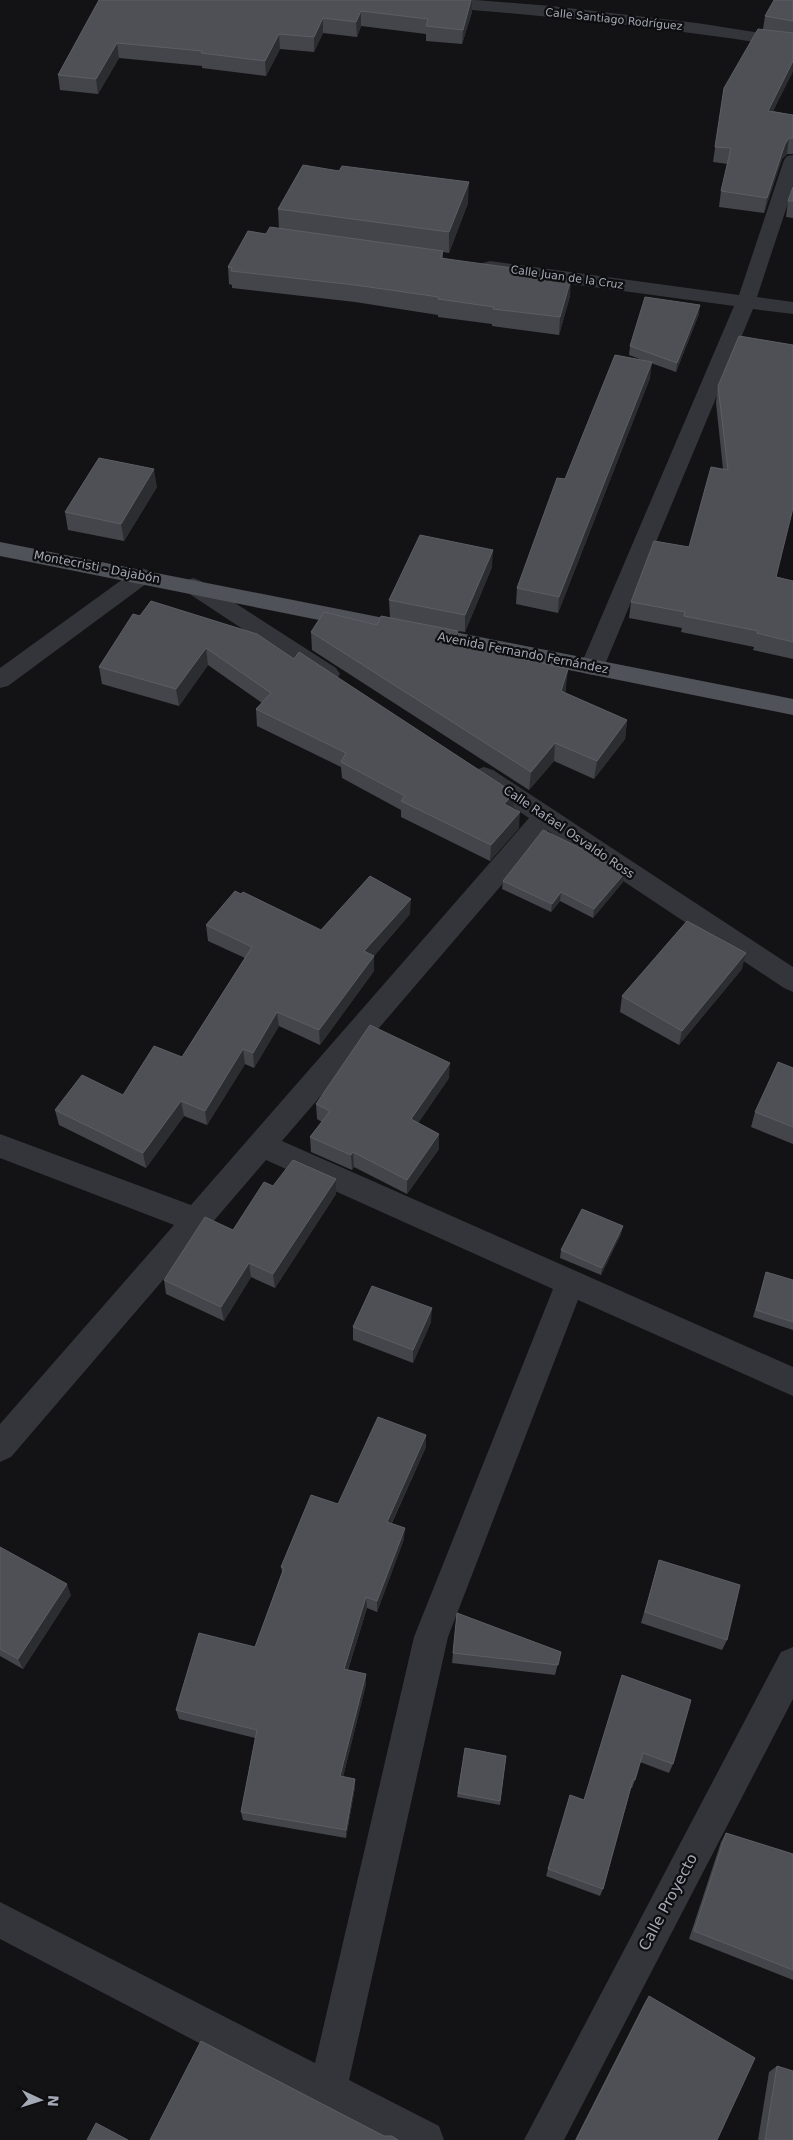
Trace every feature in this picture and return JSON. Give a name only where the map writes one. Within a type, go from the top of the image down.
[{"type":"main road","name":"Montecristi - Dajabón","points":[[0,549],[194,586]]},
{"type":"main road","name":"Avenida Fernando Fernández","points":[[194,586],[793,707]]},
{"type":"street","name":"Calle Santiago Rodríguez","points":[[405,0],[600,16],[793,42]]},
{"type":"street","points":[[592,667],[746,302],[793,160]]},
{"type":"street","name":"Calle Juan de la Cruz","points":[[474,265],[793,308]]},
{"type":"street","points":[[0,680],[142,576]]},
{"type":"street","points":[[194,586],[349,688]]},
{"type":"street","name":"Calle Rafael Osvaldo Ross","points":[[464,763],[793,981]]},
{"type":"street","points":[[0,1447],[546,816]]},
{"type":"street","points":[[261,1145],[793,1382]]},
{"type":"street","points":[[0,1146],[196,1220]]},
{"type":"street","points":[[328,2089],[432,1637],[570,1284]]},
{"type":"street","name":"Calle Proyecto","points":[[543,2140],[793,1664]]},
{"type":"street","points":[[0,1920],[424,2140]]},
{"type":"building","points":[[99,0],[471,0],[463,30],[426,26],[428,19],[361,11],[356,22],[323,18],[314,37],[279,34],[265,61],[201,53],[202,51],[117,43],[96,79],[58,75]]},
{"type":"building","points":[[774,0],[793,0],[793,21],[765,16]]},
{"type":"building","points":[[758,29],[793,33],[793,61],[768,111],[793,115],[793,138],[789,138],[785,144],[767,198],[721,191],[731,148],[715,147],[724,88]]},
{"type":"building","points":[[303,165],[339,171],[342,166],[469,182],[449,232],[278,209]]},
{"type":"building","points":[[793,187],[793,201],[788,201]]},
{"type":"building","points":[[270,227],[443,251],[440,258],[527,270],[527,273],[571,279],[560,317],[493,309],[494,307],[438,299],[439,297],[355,285],[231,271],[232,268],[228,267],[248,231],[266,234]]},
{"type":"building","points":[[645,297],[700,305],[677,363],[630,346]]},
{"type":"building","points":[[739,336],[793,345],[793,508],[776,577],[793,581],[793,642],[757,633],[758,631],[684,616],[685,612],[631,602],[654,541],[689,547],[711,467],[728,470],[718,386]]},
{"type":"building","points":[[615,355],[652,362],[559,597],[517,588],[557,478],[565,479]]},
{"type":"building","points":[[99,458],[154,469],[121,524],[65,512]]},
{"type":"building","points":[[420,535],[493,550],[465,615],[389,600]]},
{"type":"building","points":[[151,601],[257,634],[294,659],[299,652],[514,793],[504,804],[520,812],[491,845],[401,801],[405,796],[341,762],[346,753],[256,709],[271,693],[206,648],[176,689],[99,667],[133,614],[140,616]]},
{"type":"building","points":[[324,612],[377,625],[381,616],[458,631],[453,643],[568,669],[561,691],[627,720],[597,761],[555,743],[531,772],[311,632]]},
{"type":"building","points":[[543,830],[599,857],[624,874],[594,909],[561,892],[552,904],[503,881]]},
{"type":"building","points":[[370,876],[411,899],[364,951],[374,956],[319,1030],[277,1012],[253,1053],[243,1049],[205,1111],[181,1101],[143,1153],[55,1110],[82,1075],[123,1095],[154,1046],[182,1057],[252,947],[206,925],[235,891],[241,894],[243,892],[321,930]]},
{"type":"building","points":[[687,921],[746,953],[682,1031],[622,996]]},
{"type":"building","points":[[370,1025],[450,1063],[411,1119],[439,1134],[407,1180],[353,1152],[351,1155],[310,1137],[330,1111],[316,1104]]},
{"type":"building","points":[[778,1062],[793,1068],[793,1127],[755,1112]]},
{"type":"building","points":[[293,1160],[336,1179],[273,1274],[249,1263],[221,1307],[164,1280],[205,1217],[233,1230],[264,1182],[273,1186]]},
{"type":"building","points":[[582,1209],[623,1226],[602,1268],[561,1250]]},
{"type":"building","points":[[766,1272],[793,1280],[793,1322],[756,1310]]},
{"type":"building","points":[[372,1286],[432,1308],[413,1350],[353,1327]]},
{"type":"building","points":[[378,1417],[426,1435],[387,1522],[405,1528],[377,1601],[366,1597],[344,1669],[366,1674],[340,1776],[355,1779],[346,1830],[241,1812],[257,1730],[176,1710],[199,1633],[255,1647],[284,1568],[281,1567],[311,1495],[338,1504]]},
{"type":"building","points":[[0,1547],[67,1584],[18,1659],[0,1649]]},
{"type":"building","points":[[659,1560],[740,1585],[727,1640],[645,1612]]},
{"type":"building","points":[[457,1613],[561,1652],[558,1665],[453,1653]]},
{"type":"building","points":[[622,1675],[691,1700],[673,1764],[643,1753],[635,1780],[633,1779],[603,1889],[548,1869],[570,1795],[584,1800]]},
{"type":"building","points":[[465,1748],[506,1756],[500,1801],[458,1793]]},
{"type":"building","points":[[726,1833],[793,1854],[793,1970],[694,1931]]},
{"type":"building","points":[[649,1996],[755,2058],[717,2140],[576,2140]]},
{"type":"building","points":[[201,2041],[384,2136],[392,2136],[398,2140],[150,2140]]},
{"type":"building","points":[[777,2066],[793,2071],[793,2140],[765,2140]]},
{"type":"building","points":[[96,2123],[128,2140],[87,2140]]}]
